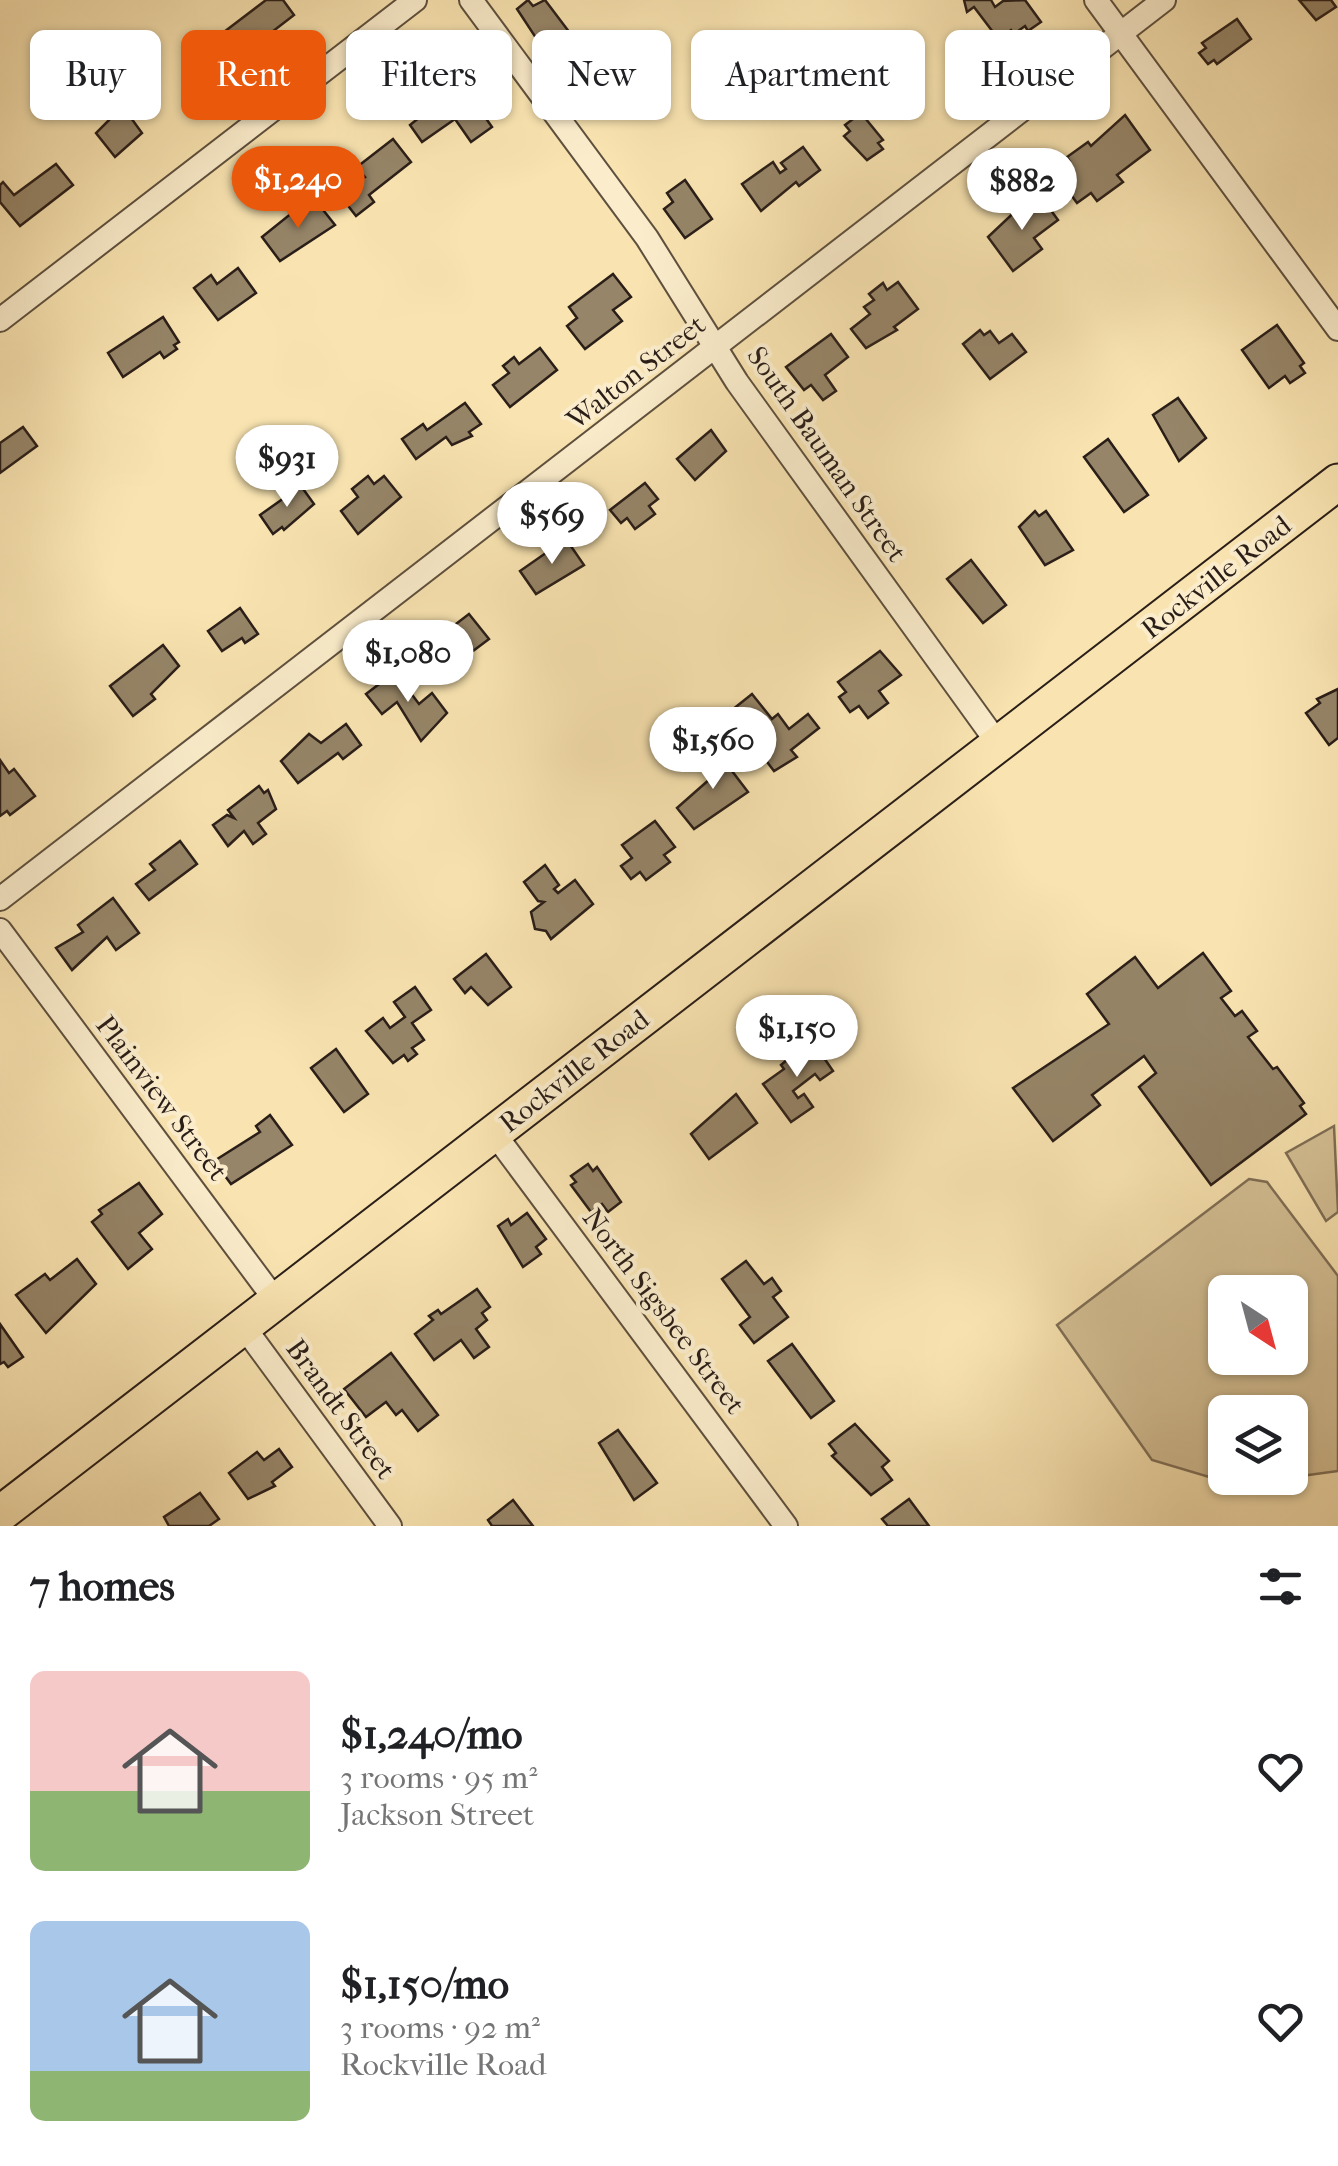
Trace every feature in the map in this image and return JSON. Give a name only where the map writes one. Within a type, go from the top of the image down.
[{"type":"main road","name":"Rockville Road","points":[[0,1514],[1338,482]]},
{"type":"street","points":[[0,320],[415,0]]},
{"type":"street","name":"South Bauman Street","points":[[470,0],[647,238],[758,412],[999,745]]},
{"type":"street","points":[[1096,0],[1338,330]]},
{"type":"street","name":"Walton Street","points":[[0,898],[1164,0]]},
{"type":"street","name":"Plainview Street","points":[[0,930],[276,1301]]},
{"type":"street","name":"North Sigsbee Street","points":[[494,1132],[786,1526]]},
{"type":"street","name":"Brandt Street","points":[[244,1327],[390,1526]]},
{"type":"shaded area","points":[[1334,1126],[1338,1212],[1326,1221],[1286,1153]]},
{"type":"shaded area","points":[[1249,1179],[1267,1182],[1338,1276],[1338,1471],[1308,1475],[1308,1395],[1208,1395],[1208,1477],[1152,1460],[1057,1325]]},
{"type":"building","points":[[266,0],[283,0],[294,15],[275,30],[227,30]]},
{"type":"building","points":[[528,0],[533,6],[545,0],[568,30],[532,32],[517,9]]},
{"type":"building","points":[[964,0],[991,0],[995,7],[1003,1],[1025,0],[1041,22],[1029,30],[1025,26],[1020,30],[991,30],[974,7],[967,12]]},
{"type":"building","points":[[1299,0],[1331,0],[1336,7],[1316,20]]},
{"type":"building","points":[[1237,19],[1251,39],[1217,64],[1214,60],[1208,64],[1199,53],[1206,48],[1202,43]]},
{"type":"building","points":[[1125,115],[1150,150],[1117,175],[1123,182],[1097,201],[1091,193],[1077,203],[1055,173],[1070,162],[1067,157],[1088,142],[1091,146]]},
{"type":"building","points":[[109,120],[133,120],[142,133],[115,157],[96,133]]},
{"type":"building","points":[[416,120],[454,120],[422,142],[410,125]]},
{"type":"building","points":[[456,120],[487,120],[492,127],[471,142]]},
{"type":"building","points":[[852,120],[867,120],[883,140],[878,143],[883,149],[867,160],[844,136],[850,131],[845,125]]},
{"type":"building","points":[[393,139],[411,162],[369,195],[374,202],[356,216],[339,194],[365,177],[357,167]]},
{"type":"building","points":[[803,147],[820,170],[799,186],[796,182],[761,211],[742,184],[773,162],[780,173],[786,169],[781,163]]},
{"type":"building","points":[[56,164],[73,185],[20,226],[0,202],[0,185],[3,182],[14,195]]},
{"type":"building","points":[[685,180],[712,219],[685,238],[664,209],[673,202],[667,193]]},
{"type":"building","points":[[1042,198],[1058,220],[1034,238],[1042,249],[1013,271],[988,237],[1022,205],[1026,210]]},
{"type":"building","points":[[316,201],[335,225],[280,261],[262,237],[298,208],[301,213]]},
{"type":"building","points":[[238,268],[256,293],[218,320],[194,288],[211,275],[217,284]]},
{"type":"building","points":[[613,274],[631,297],[613,310],[622,321],[585,349],[567,326],[577,318],[569,307]]},
{"type":"building","points":[[898,282],[918,309],[894,327],[897,330],[866,348],[851,329],[870,314],[864,307],[874,300],[869,294],[883,283],[887,290]]},
{"type":"building","points":[[163,317],[179,342],[174,345],[177,349],[164,358],[160,352],[123,377],[108,353]]},
{"type":"building","points":[[1277,325],[1304,363],[1300,366],[1305,373],[1290,383],[1285,376],[1269,388],[1242,350]]},
{"type":"building","points":[[980,330],[984,335],[990,331],[999,343],[1012,334],[1026,352],[990,379],[963,344]]},
{"type":"building","points":[[831,334],[848,357],[825,375],[836,391],[823,400],[811,385],[804,390],[786,367]]},
{"type":"building","points":[[540,348],[557,370],[510,407],[493,385],[509,373],[503,366],[514,357],[519,364]]},
{"type":"building","points":[[1178,398],[1206,438],[1179,461],[1153,415]]},
{"type":"building","points":[[465,403],[481,424],[469,432],[472,436],[452,445],[446,437],[416,459],[402,439],[423,424],[427,430]]},
{"type":"building","points":[[23,427],[37,446],[0,473],[0,443]]},
{"type":"building","points":[[711,430],[726,451],[695,480],[677,459]]},
{"type":"building","points":[[1108,439],[1148,495],[1124,512],[1084,457]]},
{"type":"building","points":[[368,476],[374,484],[384,476],[401,497],[358,534],[341,511],[358,497],[352,489]]},
{"type":"building","points":[[645,483],[658,499],[649,506],[655,514],[635,529],[627,518],[621,523],[610,510]]},
{"type":"building","points":[[301,486],[314,504],[284,530],[282,527],[273,534],[260,515]]},
{"type":"building","points":[[1035,511],[1039,516],[1046,511],[1073,550],[1045,565],[1019,527]]},
{"type":"building","points":[[566,539],[584,565],[536,594],[520,571]]},
{"type":"building","points":[[971,560],[1006,605],[983,623],[947,579]]},
{"type":"building","points":[[240,608],[258,634],[245,643],[242,638],[222,651],[208,631]]},
{"type":"building","points":[[469,614],[489,639],[453,666],[435,640]]},
{"type":"building","points":[[163,645],[179,666],[151,694],[155,699],[133,716],[110,686]]},
{"type":"building","points":[[880,651],[901,675],[879,691],[888,703],[868,718],[859,706],[850,712],[839,697],[846,692],[838,682]]},
{"type":"building","points":[[395,672],[419,704],[432,693],[447,713],[421,741],[397,702],[382,714],[366,694]]},
{"type":"building","points":[[1338,689],[1338,738],[1329,745],[1306,713],[1320,703],[1317,699]]},
{"type":"building","points":[[752,694],[772,719],[778,714],[789,729],[808,714],[819,728],[791,750],[797,757],[774,771],[748,737],[757,731],[753,726],[748,730],[732,710]]},
{"type":"building","points":[[346,724],[361,745],[343,759],[338,753],[298,783],[281,761],[309,734],[321,743]]},
{"type":"building","points":[[716,750],[748,792],[694,829],[677,808],[711,778],[699,763]]},
{"type":"building","points":[[0,760],[9,773],[14,769],[35,796],[10,815],[7,811],[0,816]]},
{"type":"building","points":[[259,786],[264,793],[268,790],[276,809],[258,823],[266,834],[253,844],[244,831],[228,846],[213,825],[227,815],[234,818],[228,810]]},
{"type":"building","points":[[655,821],[675,847],[664,855],[670,862],[646,880],[640,872],[631,879],[621,866],[632,858],[622,845]]},
{"type":"building","points":[[180,841],[197,864],[149,900],[136,884],[155,870],[150,864]]},
{"type":"building","points":[[545,865],[559,885],[554,889],[558,893],[575,880],[593,904],[551,939],[546,931],[535,929],[531,912],[544,902],[538,901],[524,882]]},
{"type":"building","points":[[113,898],[139,933],[116,950],[107,937],[72,970],[56,948],[83,932],[78,925]]},
{"type":"building","points":[[1203,953],[1231,991],[1221,998],[1235,1016],[1242,1011],[1257,1031],[1248,1037],[1273,1069],[1277,1067],[1304,1103],[1300,1106],[1306,1114],[1211,1185],[1139,1087],[1156,1073],[1144,1056],[1092,1095],[1100,1105],[1053,1141],[1013,1088],[1109,1024],[1087,994],[1135,957],[1158,988]]},
{"type":"building","points":[[486,954],[511,987],[488,1005],[471,987],[465,993],[454,979]]},
{"type":"building","points":[[415,987],[431,1010],[412,1023],[424,1040],[412,1048],[417,1054],[408,1061],[404,1055],[393,1063],[366,1031],[383,1018],[390,1028],[405,1017],[394,1002]]},
{"type":"building","points":[[811,1039],[833,1071],[820,1080],[815,1074],[793,1091],[798,1098],[804,1094],[813,1107],[791,1122],[763,1084],[784,1069],[781,1065]]},
{"type":"building","points":[[336,1049],[368,1094],[344,1112],[311,1068]]},
{"type":"building","points":[[736,1094],[757,1123],[709,1159],[691,1134]]},
{"type":"building","points":[[270,1115],[292,1145],[231,1184],[214,1161],[260,1132],[256,1126]]},
{"type":"building","points":[[588,1164],[593,1171],[597,1167],[621,1202],[608,1212],[602,1204],[591,1212],[571,1185],[576,1182],[571,1176]]},
{"type":"building","points":[[139,1183],[162,1214],[139,1233],[152,1249],[128,1269],[92,1222],[102,1214],[99,1210]]},
{"type":"building","points":[[527,1213],[546,1239],[536,1247],[541,1254],[523,1267],[498,1226],[508,1219],[511,1225]]},
{"type":"building","points":[[77,1259],[96,1284],[46,1333],[16,1295],[45,1274],[50,1280]]},
{"type":"building","points":[[746,1261],[764,1284],[772,1278],[781,1291],[773,1297],[788,1317],[754,1343],[740,1325],[750,1317],[722,1279]]},
{"type":"building","points":[[477,1289],[490,1307],[482,1313],[487,1320],[476,1329],[489,1347],[474,1358],[461,1340],[434,1360],[415,1334],[433,1320],[429,1316],[438,1310],[441,1314]]},
{"type":"building","points":[[0,1324],[23,1357],[8,1367],[4,1362],[0,1364]]},
{"type":"building","points":[[792,1344],[834,1401],[811,1418],[768,1361]]},
{"type":"building","points":[[391,1353],[438,1415],[418,1431],[402,1410],[396,1415],[386,1402],[366,1417],[344,1389]]},
{"type":"building","points":[[855,1424],[889,1461],[882,1467],[892,1480],[871,1495],[832,1456],[836,1453],[829,1444]]},
{"type":"building","points":[[618,1430],[657,1483],[634,1500],[599,1443]]},
{"type":"building","points":[[279,1449],[292,1467],[272,1482],[275,1486],[248,1499],[229,1473],[257,1452],[264,1460]]},
{"type":"building","points":[[200,1493],[219,1519],[209,1526],[169,1526],[164,1517]]},
{"type":"building","points":[[909,1499],[929,1526],[888,1526],[882,1519]]},
{"type":"building","points":[[513,1500],[533,1526],[492,1526],[488,1520]]}]
